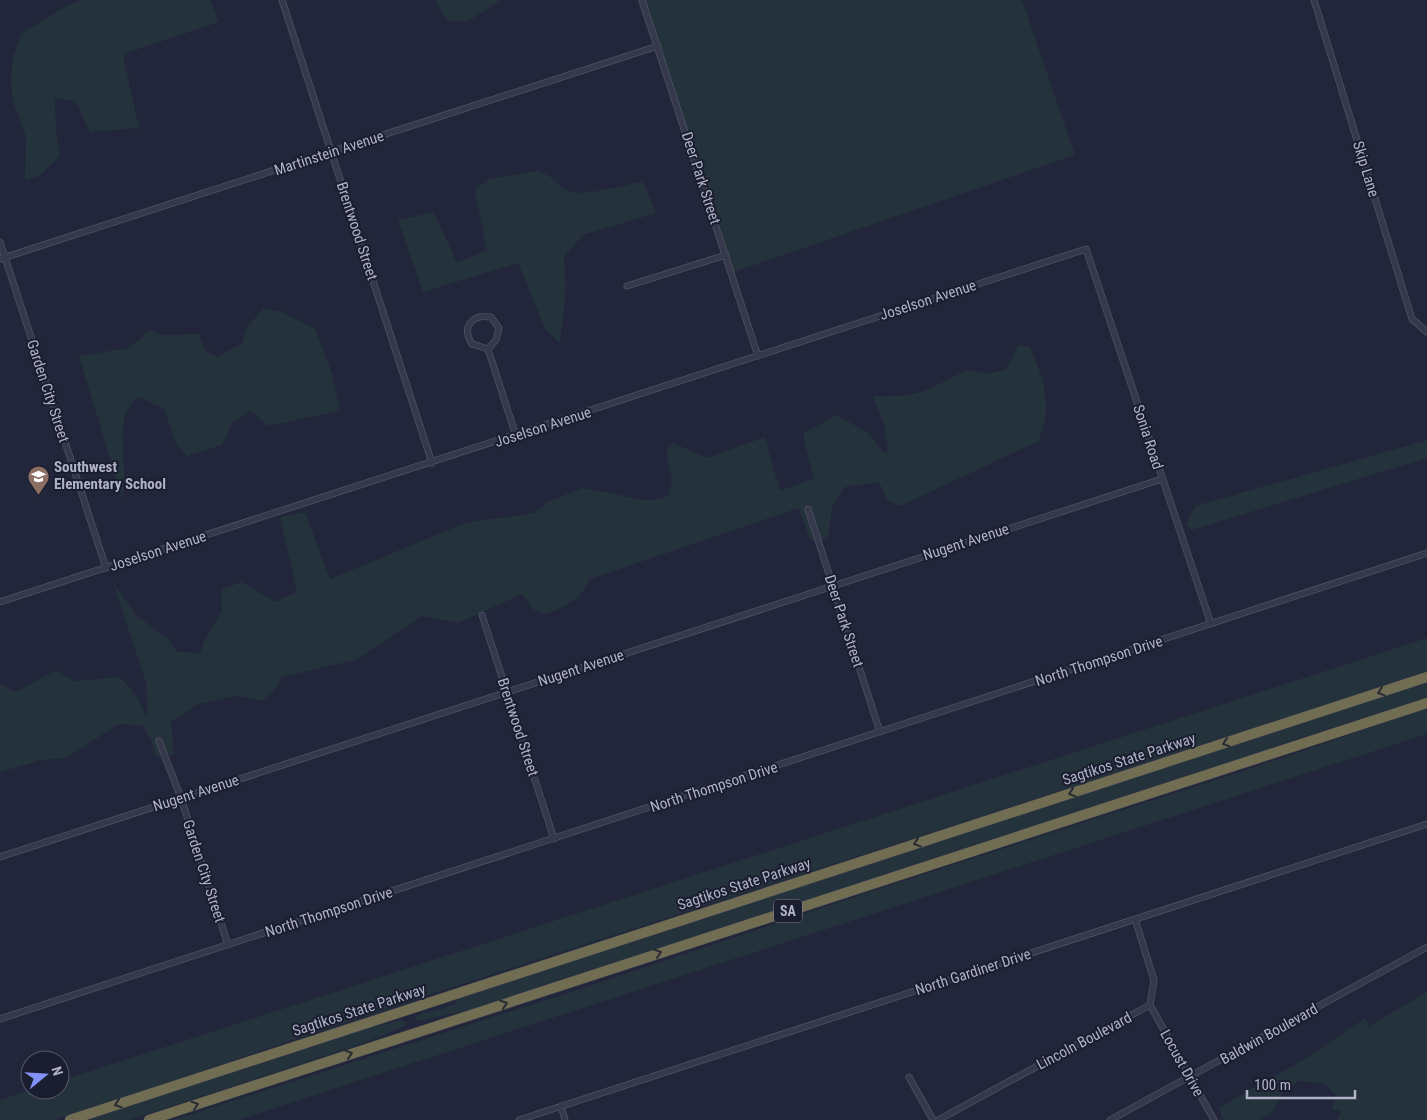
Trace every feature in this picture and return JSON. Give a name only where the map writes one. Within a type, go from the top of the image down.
[{"type":"highway","name":"Sagtikos State Parkway","points":[[70,1120],[1427,677]]},
{"type":"highway","name":"SA","points":[[149,1120],[1427,703]]},
{"type":"street","name":"Brentwood Street","points":[[282,0],[432,463]]},
{"type":"street","name":"Deer Park Street","points":[[642,0],[758,356]]},
{"type":"street","name":"Skip Lane","points":[[1314,0],[1412,319],[1427,332]]},
{"type":"street","name":"Martinstein Avenue","points":[[2,258],[658,46]]},
{"type":"street","name":"Garden City Street","points":[[0,242],[2,258],[106,568]]},
{"type":"street","name":"Joselson Avenue","points":[[0,602],[516,436],[1086,249]]},
{"type":"street","name":"Sonia Road","points":[[1086,249],[1211,624]]},
{"type":"street","points":[[627,286],[726,255]]},
{"type":"street","points":[[478,316],[491,317],[499,328],[496,340],[488,349],[472,344],[468,337],[468,326],[472,319],[478,316]]},
{"type":"street","points":[[488,349],[516,436]]},
{"type":"street","name":"Nugent Avenue","points":[[0,857],[1162,478]]},
{"type":"street","name":"Deer Park Street","points":[[808,509],[880,732]]},
{"type":"street","name":"North Thompson Drive","points":[[0,1018],[1427,553]]},
{"type":"street","name":"Brentwood Street","points":[[482,616],[554,839]]},
{"type":"street","name":"Garden City Street","points":[[159,741],[181,798],[228,945]]},
{"type":"street","name":"North Gardiner Drive","points":[[519,1120],[1427,824]]},
{"type":"street","points":[[1135,919],[1154,980],[1150,1006]]},
{"type":"street","name":"Baldwin Boulevard","points":[[1110,1120],[1427,947]]},
{"type":"street","name":"Locust Drive","points":[[1150,1006],[1214,1120]]},
{"type":"street","name":"Lincoln Boulevard","points":[[938,1120],[1150,1006]]},
{"type":"street","points":[[909,1077],[933,1120]]},
{"type":"street","points":[[561,1106],[565,1120]]},
{"type":"shaded area","points":[[81,0],[210,0],[219,22],[123,54],[139,128],[90,132],[75,101],[55,98],[56,129],[60,156],[39,176],[25,180],[26,137],[14,104],[11,88],[12,61],[21,34],[61,9]]},
{"type":"shaded area","points":[[435,0],[501,0],[467,22],[447,21]]},
{"type":"shaded area","points":[[637,0],[1022,0],[1075,155],[731,273]]},
{"type":"shaded area","points":[[536,171],[552,178],[561,187],[569,191],[585,193],[643,181],[656,213],[583,235],[564,257],[566,288],[560,343],[545,329],[518,263],[423,292],[398,220],[434,212],[457,263],[487,250],[475,190],[488,179]]},
{"type":"shaded area","points":[[264,308],[282,312],[315,329],[332,373],[340,411],[268,426],[250,410],[232,423],[222,445],[187,456],[175,441],[164,409],[138,397],[128,409],[124,422],[124,488],[122,498],[79,356],[129,348],[150,330],[163,335],[199,334],[205,350],[217,357],[242,343],[247,327]]},
{"type":"shaded area","points":[[1018,345],[1029,346],[1039,370],[1046,397],[1045,421],[1039,441],[900,506],[887,500],[879,482],[845,487],[832,507],[828,539],[810,540],[799,508],[590,579],[582,593],[572,602],[546,614],[534,610],[522,594],[458,623],[422,616],[356,660],[282,677],[275,690],[263,701],[236,696],[199,704],[171,722],[174,754],[156,757],[151,741],[143,726],[119,724],[66,758],[42,760],[0,772],[0,684],[16,692],[56,670],[74,681],[119,677],[134,692],[147,717],[146,682],[113,583],[137,616],[168,639],[177,651],[200,654],[204,641],[222,611],[222,589],[242,582],[275,602],[297,592],[280,517],[305,512],[330,579],[465,523],[534,513],[549,501],[584,488],[649,501],[669,496],[672,479],[666,449],[673,443],[707,458],[765,437],[780,491],[814,478],[804,442],[804,433],[837,415],[868,433],[885,453],[888,448],[884,425],[873,396],[912,394],[932,388],[966,370],[988,374],[1007,369]]},
{"type":"shaded area","points":[[1427,440],[1427,458],[1192,530],[1186,524],[1195,506]]},
{"type":"shaded area","points":[[1427,638],[1427,672],[444,990],[54,1120],[0,1120],[0,1100],[20,1094],[20,1100],[70,1100],[70,1078]]},
{"type":"shaded area","points":[[1427,682],[1427,697],[473,1009],[420,1021],[414,1019],[418,1015],[456,1004],[455,1001],[460,999],[459,997]]},
{"type":"shaded area","points":[[1427,708],[1427,734],[238,1120],[173,1120],[580,989],[884,887],[1246,770]]},
{"type":"shaded area","points":[[1427,992],[1427,1120],[1336,1120],[1342,1111],[1332,1109],[1336,1095],[1324,1083],[1299,1081],[1283,1092],[1273,1111],[1260,1120],[1224,1120],[1218,1108],[1305,1059],[1365,1018],[1369,1026]]},
{"type":"shaded area","points":[[401,1020],[406,1022],[405,1026],[364,1043],[130,1120],[86,1120],[355,1031]]},
{"type":"place","name":"Southwest Elementary School","points":[[38,495]]}]
